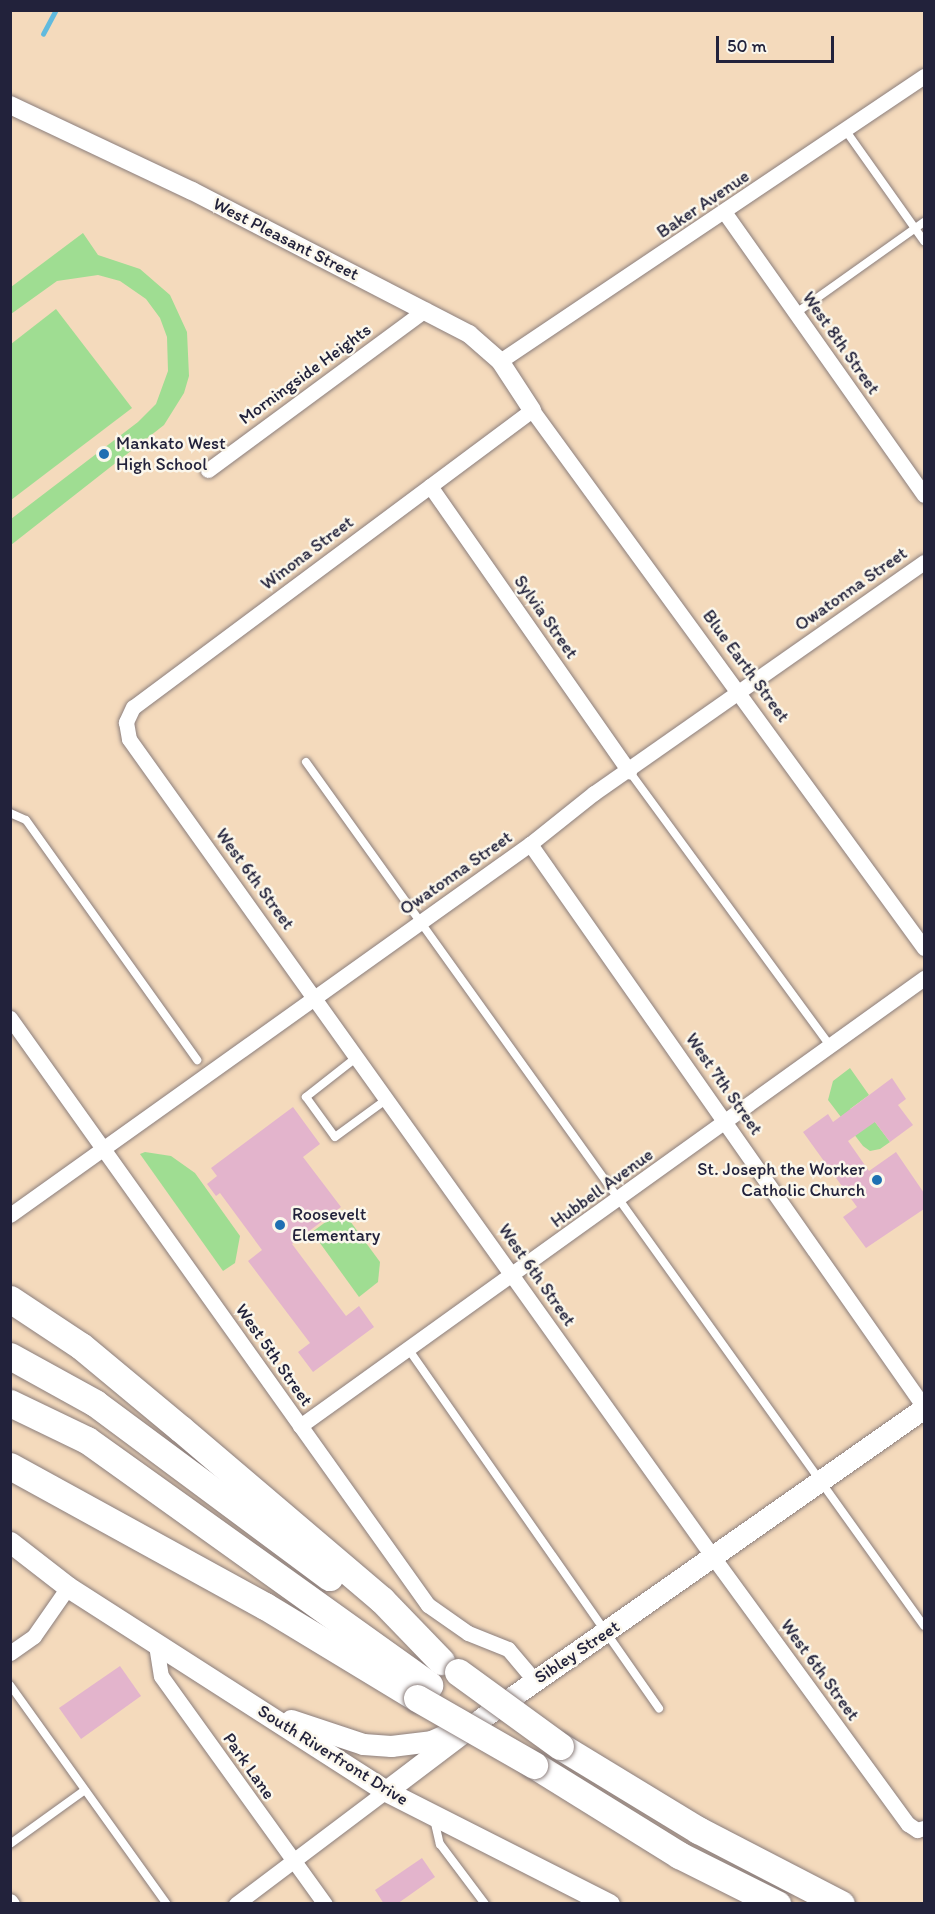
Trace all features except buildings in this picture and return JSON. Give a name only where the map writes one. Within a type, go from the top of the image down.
[{"type":"highway","points":[[10,1299],[81,1346],[181,1429],[382,1600],[450,1667]]},
{"type":"highway","points":[[10,1356],[95,1403],[560,1746],[698,1830],[841,1904]]},
{"type":"highway","points":[[10,1403],[87,1440],[423,1692],[534,1765],[679,1855],[777,1904]]},
{"type":"highway","points":[[10,1466],[423,1692]]},
{"type":"main road","name":"Sibley Street","points":[[386,1791],[482,1718],[606,1633],[924,1407]]},
{"type":"main road","name":"South Riverfront Drive","points":[[10,1542],[68,1587],[386,1791],[609,1904]]},
{"type":"main road","name":"South Riverfront Drive","points":[[10,1561],[68,1587]]},
{"type":"main road","points":[[250,1704],[337,1737],[363,1744],[391,1746],[431,1741],[482,1718]]},
{"type":"street","name":"Baker Avenue","points":[[500,361],[725,213],[924,76]]},
{"type":"street","name":"West Pleasant Street","points":[[10,105],[425,310],[469,334],[500,361],[532,410]]},
{"type":"street","name":"West 8th Street","points":[[725,213],[924,495]]},
{"type":"street","name":"Morningside Heights","points":[[208,470],[425,310]]},
{"type":"street","name":"Winona Street","points":[[129,739],[126,722],[133,708],[532,410]]},
{"type":"street","name":"Blue Earth Street","points":[[532,410],[741,691],[924,948]]},
{"type":"street","name":"Sylvia Street","points":[[430,486],[629,771]]},
{"type":"street","name":"Owatonna Street","points":[[10,1215],[530,844],[594,793],[629,771],[924,562]]},
{"type":"street","name":"West 6th Street","points":[[129,739],[713,1557],[908,1824],[921,1829]]},
{"type":"street","name":"West 7th Street","points":[[530,844],[924,1407]]},
{"type":"street","name":"Hubbell Avenue","points":[[300,1426],[513,1276],[924,978]]},
{"type":"street","name":"West 5th Street","points":[[10,1018],[428,1605],[468,1633],[508,1649],[535,1681]]},
{"type":"street","points":[[10,1653],[34,1636],[68,1587]]},
{"type":"street","name":"Park Lane","points":[[156,1645],[161,1676],[325,1904]]},
{"type":"street","name":"Sibley Street","points":[[236,1904],[386,1791]]},
{"type":"lane","points":[[846,131],[924,241]]},
{"type":"lane","points":[[796,313],[924,222]]},
{"type":"lane","points":[[306,762],[822,1480],[924,1626]]},
{"type":"lane","points":[[629,771],[830,1046]]},
{"type":"lane","points":[[10,813],[26,820],[197,1060]]},
{"type":"lane","points":[[357,1057],[306,1097],[335,1137],[387,1099]]},
{"type":"lane","points":[[409,1350],[659,1708]]},
{"type":"lane","points":[[10,1685],[167,1904]]},
{"type":"lane","points":[[10,1844],[85,1790]]},
{"type":"lane","points":[[433,1815],[440,1844],[485,1904]]},
{"type":"green space","points":[[83,233],[98,255],[140,269],[170,295],[187,332],[189,376],[184,393],[164,425],[11,545],[11,519],[138,422],[156,404],[168,371],[167,337],[160,318],[146,299],[120,281],[98,275],[57,281],[11,314],[11,287]]},
{"type":"green space","points":[[56,309],[132,408],[11,500],[11,344]]},
{"type":"green space","points":[[850,1068],[869,1095],[850,1109],[875,1122],[890,1142],[880,1149],[870,1151],[863,1146],[828,1100],[833,1081]]},
{"type":"green space","points":[[145,1152],[171,1156],[195,1173],[240,1236],[235,1263],[223,1271],[140,1154]]},
{"type":"green space","points":[[342,1210],[380,1262],[378,1282],[359,1297],[312,1232]]},
{"type":"waterway","points":[[43,34],[56,10]]},
{"type":"place","name":"Mankato West High School","points":[[104,454]]},
{"type":"place","name":"St. Joseph the Worker Catholic Church","points":[[877,1180]]},
{"type":"place","name":"Roosevelt Elementary","points":[[280,1225]]}]
